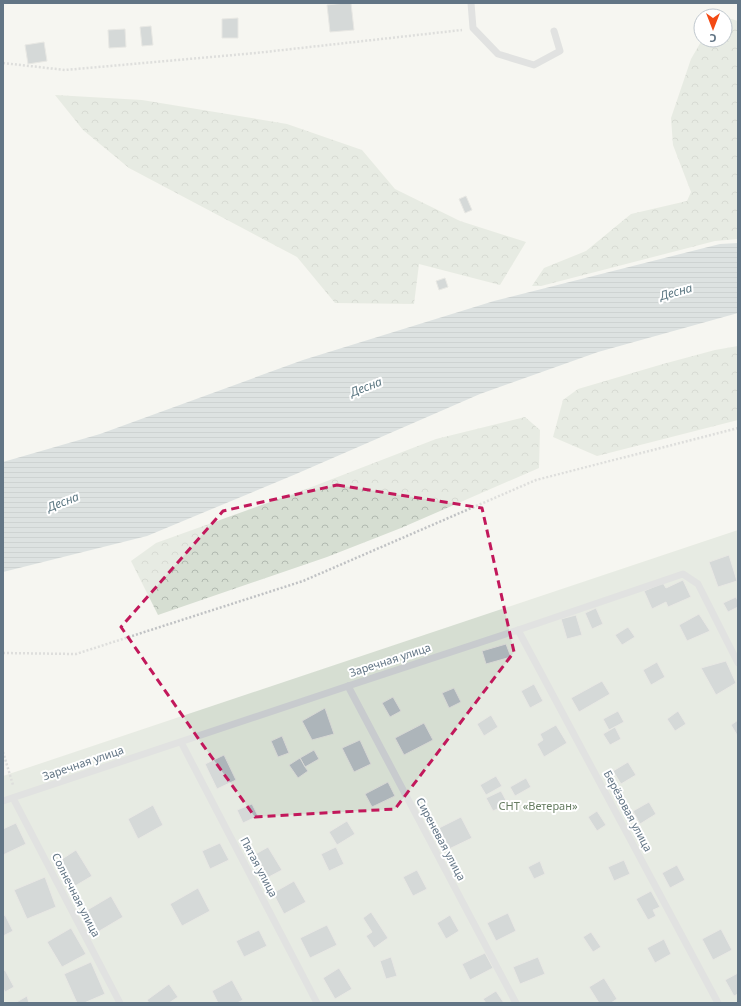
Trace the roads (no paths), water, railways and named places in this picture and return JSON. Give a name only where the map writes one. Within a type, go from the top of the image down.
[{"type":"lane","points":[[471,3],[473,28],[498,54],[534,65],[560,51],[554,31]]},
{"type":"lane","name":"Заречная улица","points":[[3,801],[683,574],[698,584],[738,663]]},
{"type":"lane","name":"Берёзовая улица","points":[[518,630],[718,1003]]},
{"type":"lane","name":"Сиреневая улица","points":[[348,686],[516,1003]]},
{"type":"lane","name":"Пятая улица","points":[[181,742],[318,1003]]},
{"type":"lane","name":"Солнечная улица","points":[[15,797],[120,1003]]},
{"type":"water","name":"Десна","points":[[738,243],[738,313],[598,352],[480,394],[296,474],[147,536],[3,572],[3,462],[100,434],[303,360],[494,301],[720,244]]},
{"type":"park label","name":"СНТ «Ветеран»","points":[[538,806]]}]
